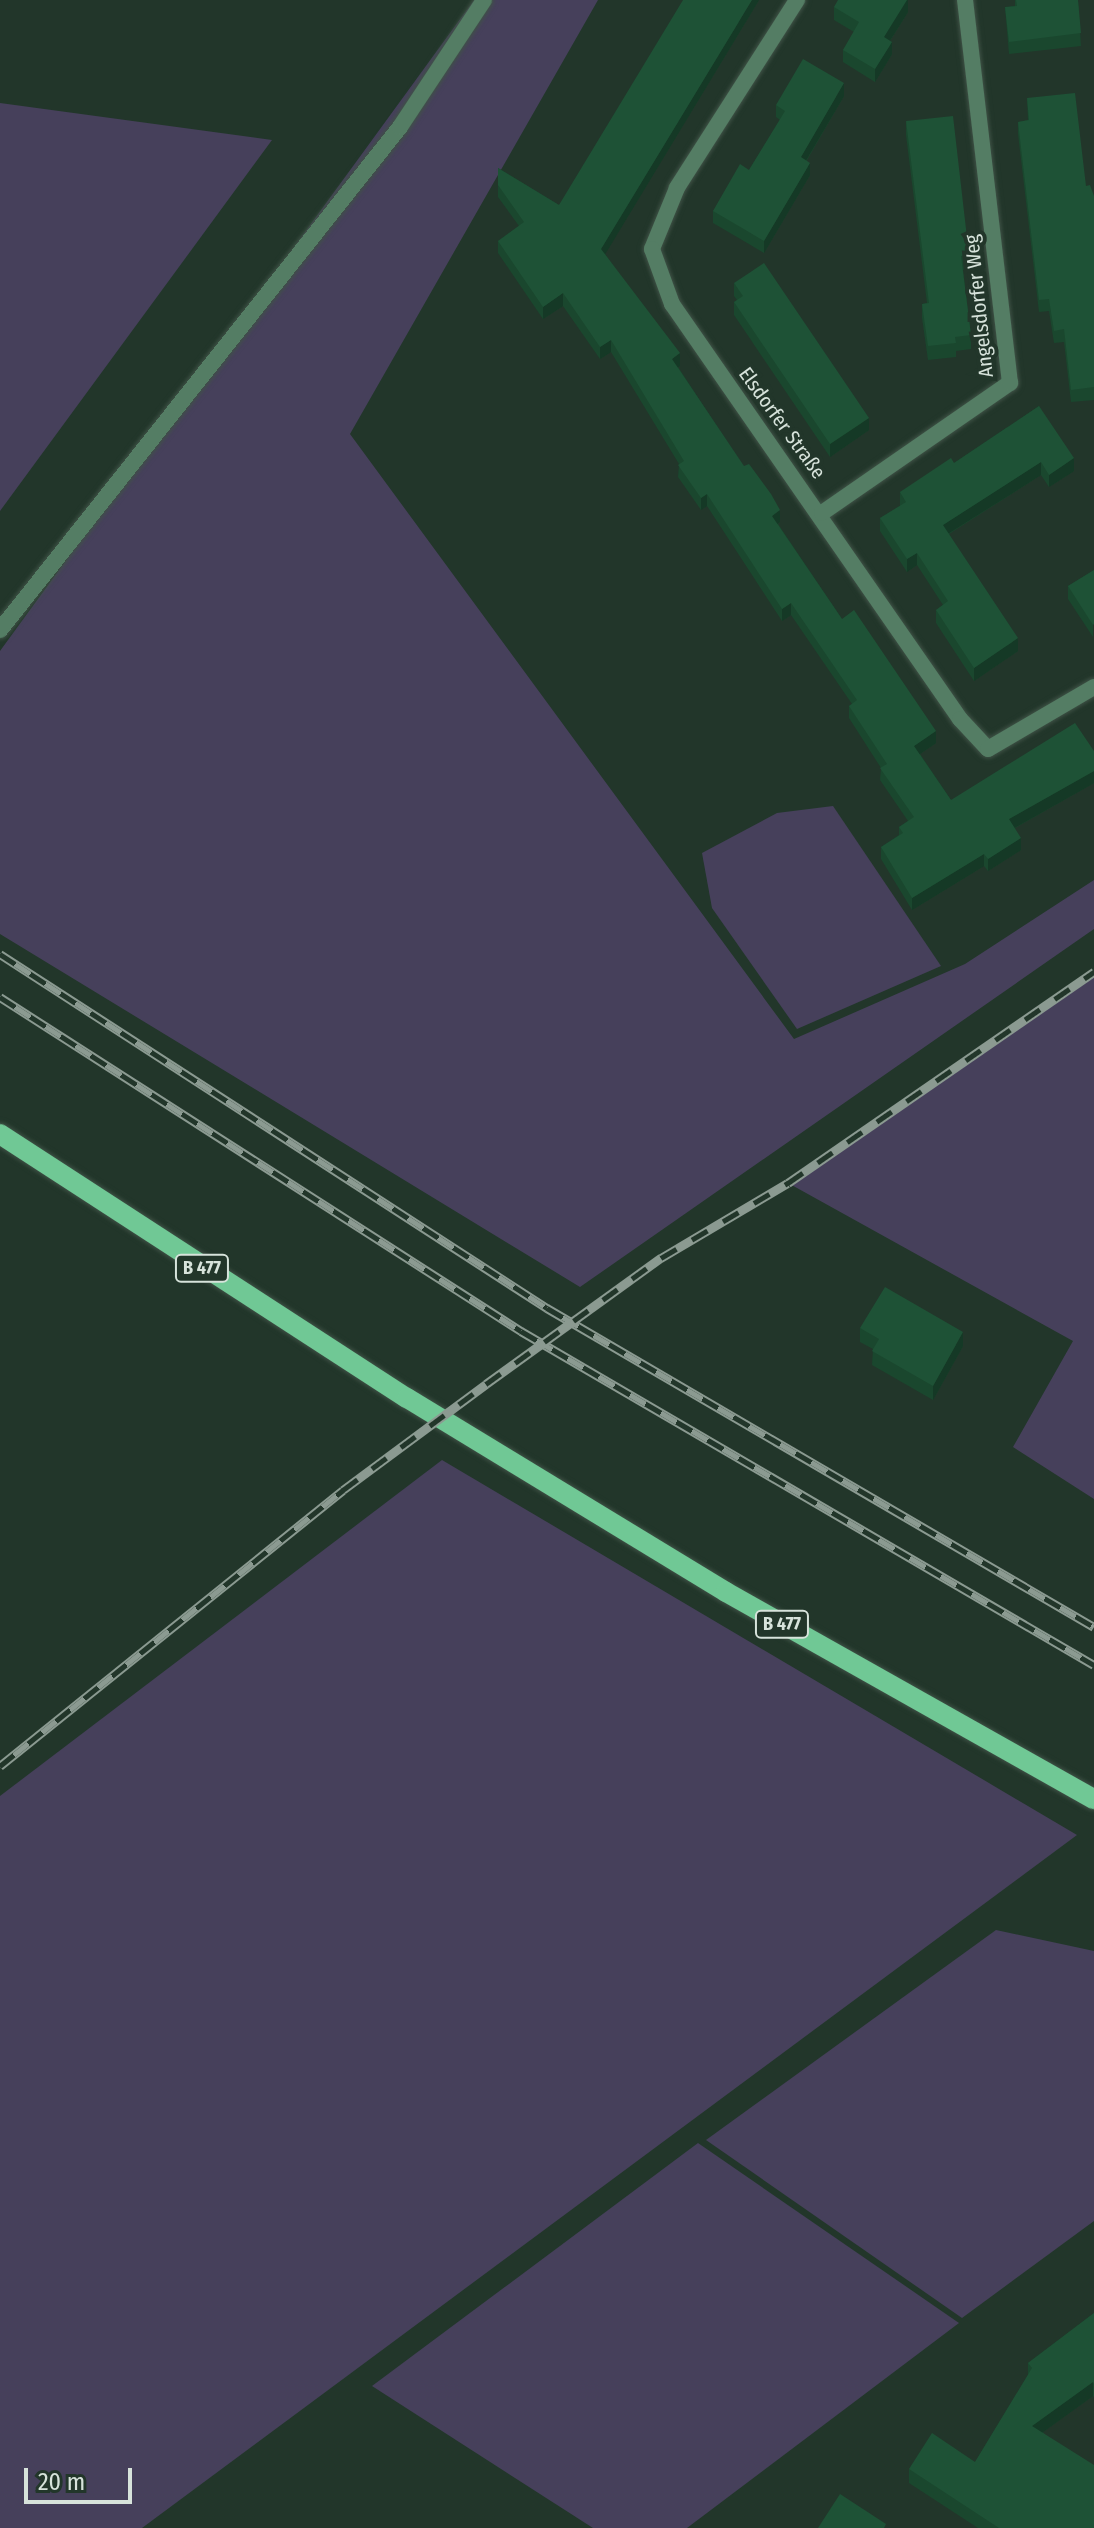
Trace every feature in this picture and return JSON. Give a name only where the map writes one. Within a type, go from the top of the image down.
[{"type":"main road","name":"B 477","points":[[0,1134],[274,1313],[726,1592],[1094,1799]]},
{"type":"street","points":[[0,630],[400,127],[484,0]]},
{"type":"street","name":"Elsdorfer Straße","points":[[797,0],[677,188],[652,249],[672,304],[822,513],[960,719],[988,749],[1094,687]]},
{"type":"street","name":"Angelsdorfer Weg","points":[[822,513],[1010,383],[965,0]]},
{"type":"shaded area","points":[[474,0],[598,0],[350,434],[794,1039],[965,964],[1094,880],[1094,929],[580,1287],[0,934],[0,651]]},
{"type":"shaded area","points":[[0,103],[272,140],[0,511]]},
{"type":"shaded area","points":[[833,806],[941,966],[797,1029],[712,908],[702,853],[777,813]]},
{"type":"shaded area","points":[[1094,972],[1094,1499],[1013,1447],[1073,1341],[788,1183]]},
{"type":"shaded area","points":[[442,1460],[1077,1835],[142,2528],[0,2528],[0,1796]]},
{"type":"shaded area","points":[[996,1930],[1094,1951],[1094,2221],[962,2318],[706,2140]]},
{"type":"shaded area","points":[[698,2143],[959,2323],[687,2528],[593,2528],[372,2386]]},
{"type":"building","points":[[683,0],[752,0],[601,249],[680,353],[672,359],[744,466],[749,464],[771,494],[780,510],[772,516],[842,619],[854,610],[936,731],[914,746],[951,800],[1075,723],[1094,751],[1094,771],[1009,819],[1021,838],[988,859],[984,854],[912,898],[881,847],[903,833],[899,827],[914,817],[880,768],[887,764],[849,706],[857,700],[791,603],[782,609],[707,494],[701,498],[678,465],[684,461],[611,340],[600,347],[563,293],[543,307],[498,241],[524,222],[498,185],[498,168],[559,205]]},
{"type":"building","points":[[838,0],[907,0],[884,37],[892,42],[875,69],[843,50],[859,22],[834,7]]},
{"type":"building","points":[[1016,0],[1078,0],[1081,33],[1009,42],[1005,7],[1017,6]]},
{"type":"building","points":[[803,59],[844,83],[801,157],[810,163],[764,241],[713,211],[740,164],[749,170],[785,111],[776,105]]},
{"type":"building","points":[[1075,93],[1086,186],[1090,185],[1094,196],[1094,387],[1071,390],[1064,329],[1054,331],[1049,299],[1039,300],[1018,122],[1029,120],[1027,98]]},
{"type":"building","points":[[953,116],[969,255],[961,256],[971,335],[955,337],[956,343],[928,346],[922,304],[929,303],[906,121]]},
{"type":"building","points":[[764,263],[869,418],[830,444],[734,302],[743,296],[734,283]]},
{"type":"building","points":[[1039,406],[1074,458],[1049,475],[1041,462],[943,525],[1018,638],[974,668],[936,610],[948,601],[917,553],[907,559],[880,518],[906,502],[900,492],[951,458],[954,463]]},
{"type":"building","points":[[1094,570],[1094,624],[1093,625],[1068,586]]},
{"type":"building","points":[[885,1287],[963,1332],[933,1386],[872,1351],[879,1339],[860,1328]]},
{"type":"building","points":[[1094,2313],[1094,2384],[1032,2426],[1094,2465],[1094,2528],[999,2528],[909,2469],[932,2433],[975,2462],[1032,2368],[1028,2363]]},
{"type":"building","points":[[840,2494],[886,2524],[884,2528],[818,2528]]},
{"type":"railway","points":[[0,954],[547,1308],[1094,1627]]},
{"type":"railway","points":[[0,1766],[343,1490],[486,1384],[661,1258],[788,1183],[1094,972]]},
{"type":"railway","points":[[0,997],[521,1331],[1094,1665]]}]
